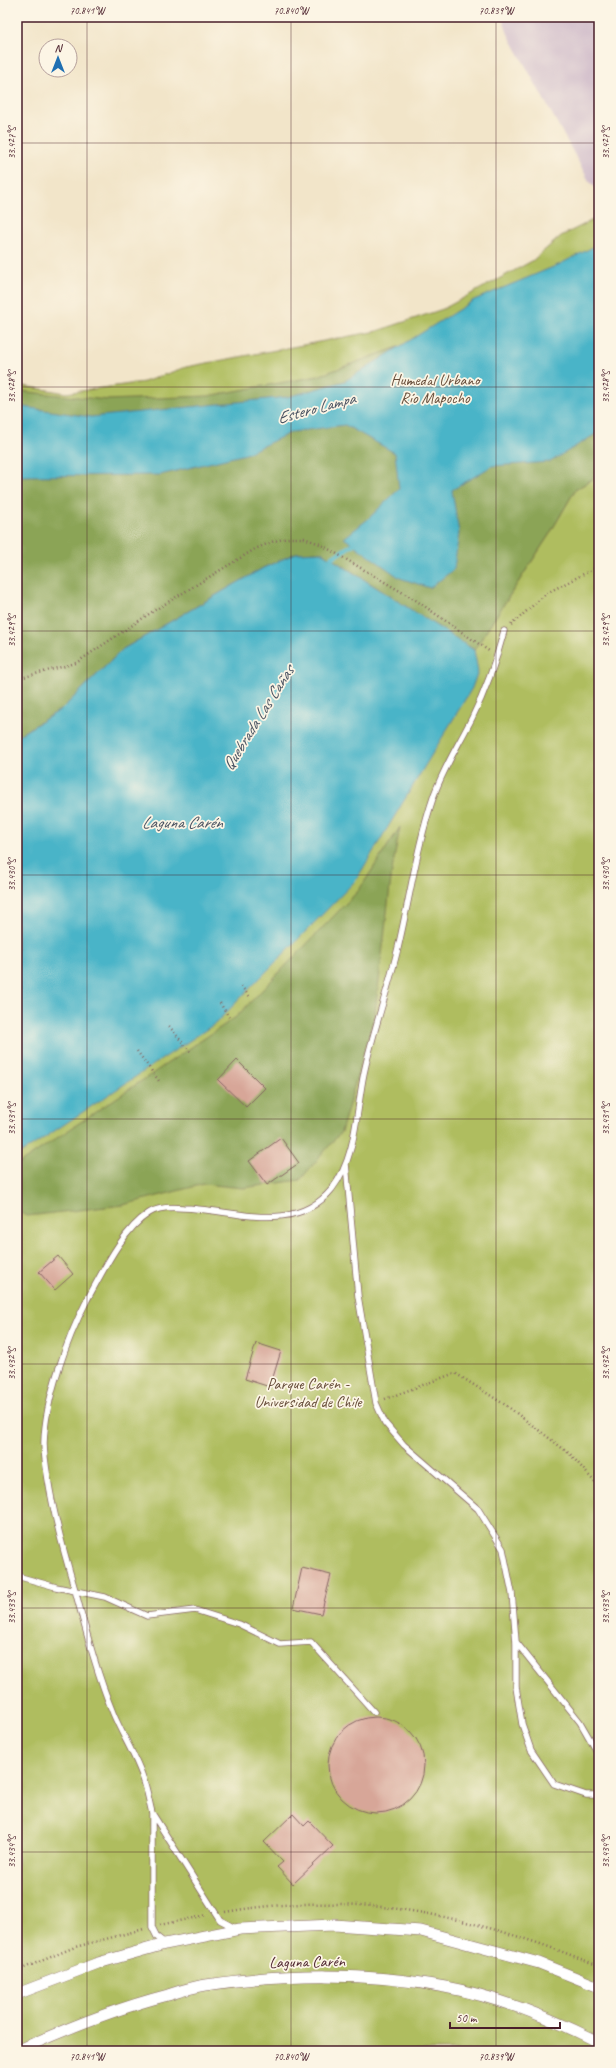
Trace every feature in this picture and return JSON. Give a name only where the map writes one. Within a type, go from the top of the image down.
[{"type":"street","points":[[17,1994],[98,1963],[166,1944],[240,1929],[334,1925],[421,1931],[539,1963],[599,1987]]},
{"type":"street","name":"Laguna Carén","points":[[17,2051],[85,2020],[142,2001],[205,1985],[266,1978],[341,1976],[402,1980],[445,1987],[509,2005],[572,2029],[599,2042]]},
{"type":"lane","points":[[166,1944],[157,1936],[152,1927],[152,1813],[143,1778],[113,1713],[75,1591],[52,1506],[44,1444],[47,1412],[63,1358],[82,1310],[111,1258],[138,1221],[153,1210],[172,1207],[194,1208],[269,1217],[295,1214],[312,1206],[326,1195],[334,1186],[346,1164],[351,1150],[365,1069],[393,968],[425,823],[446,763],[472,717],[497,657],[504,631]]},
{"type":"lane","points":[[346,1164],[358,1296],[376,1403],[385,1423],[404,1445],[478,1509],[503,1549],[512,1593],[516,1642],[516,1687],[522,1724],[531,1750],[554,1784],[586,1795],[599,1795]]},
{"type":"lane","points":[[17,1576],[105,1597],[147,1616],[195,1610],[239,1624],[280,1644],[312,1642],[374,1712]]},
{"type":"lane","points":[[516,1642],[580,1722],[599,1755]]},
{"type":"lane","points":[[152,1813],[220,1920],[240,1929]]},
{"type":"path","points":[[17,679],[76,663],[155,610],[255,549],[274,541],[289,538],[304,538],[320,544],[417,601],[497,657]]},
{"type":"path","points":[[504,631],[547,593],[599,566]]},
{"type":"path","points":[[241,986],[250,997]]},
{"type":"path","points":[[220,1003],[229,1017]]},
{"type":"path","points":[[169,1026],[191,1053]]},
{"type":"path","points":[[137,1050],[159,1081]]},
{"type":"path","points":[[376,1403],[455,1373],[507,1406],[570,1454],[599,1486]]},
{"type":"shaded area","points":[[502,17],[599,17],[599,191],[589,181],[508,34]]},
{"type":"green space","points":[[599,217],[599,345],[17,462],[17,385],[66,393],[144,382],[186,367],[377,331],[443,309],[532,261],[561,236]]},
{"type":"green space","points":[[599,257],[599,475],[575,490],[549,535],[474,650],[321,552],[296,553],[263,568],[123,649],[62,709],[17,736],[17,389],[27,392],[108,400],[208,396],[318,376],[434,334]]},
{"type":"green space","name":"Parque Carén - Universidad de Chile","points":[[599,475],[599,2051],[17,2051],[17,736],[62,709],[123,649],[474,650],[549,535],[575,490]]},
{"type":"green space","points":[[400,827],[392,870],[375,1014],[341,1132],[300,1180],[243,1188],[204,1184],[123,1205],[27,1216],[17,1211],[17,1165],[236,1017],[359,890]]},
{"type":"water","name":"Humedal Urbano Río Mapocho","points":[[599,244],[599,432],[550,462],[492,466],[452,490],[459,533],[454,569],[430,588],[400,578],[344,538],[368,519],[399,489],[395,453],[345,425],[292,432],[246,454],[160,475],[17,476],[17,406],[91,417],[287,397],[345,381],[474,300],[558,265]]},
{"type":"water","name":"Laguna Carén","points":[[321,552],[474,650],[478,671],[472,688],[356,880],[216,1023],[17,1156],[17,736],[62,709],[123,649],[263,568],[296,553]]},
{"type":"building","points":[[237,1060],[265,1088],[246,1107],[218,1080]]},
{"type":"building","points":[[281,1138],[299,1163],[267,1185],[249,1161]]},
{"type":"building","points":[[58,1256],[73,1274],[55,1290],[39,1272]]},
{"type":"building","points":[[256,1343],[281,1351],[270,1387],[245,1379]]},
{"type":"building","points":[[302,1568],[331,1575],[321,1614],[293,1608]]},
{"type":"building","points":[[376,1717],[394,1721],[410,1731],[420,1747],[424,1765],[420,1783],[410,1799],[394,1809],[376,1813],[358,1809],[342,1799],[332,1783],[328,1765],[332,1747],[342,1731],[358,1721]]},
{"type":"building","points":[[293,1814],[304,1826],[309,1821],[333,1846],[293,1884],[277,1867],[283,1862],[264,1842]]},
{"type":"waterway","name":"Quebrada Las Cañas","points":[[327,561],[358,541]]},
{"type":"water label","name":"Estero Lampa","points":[[316,408]]}]
